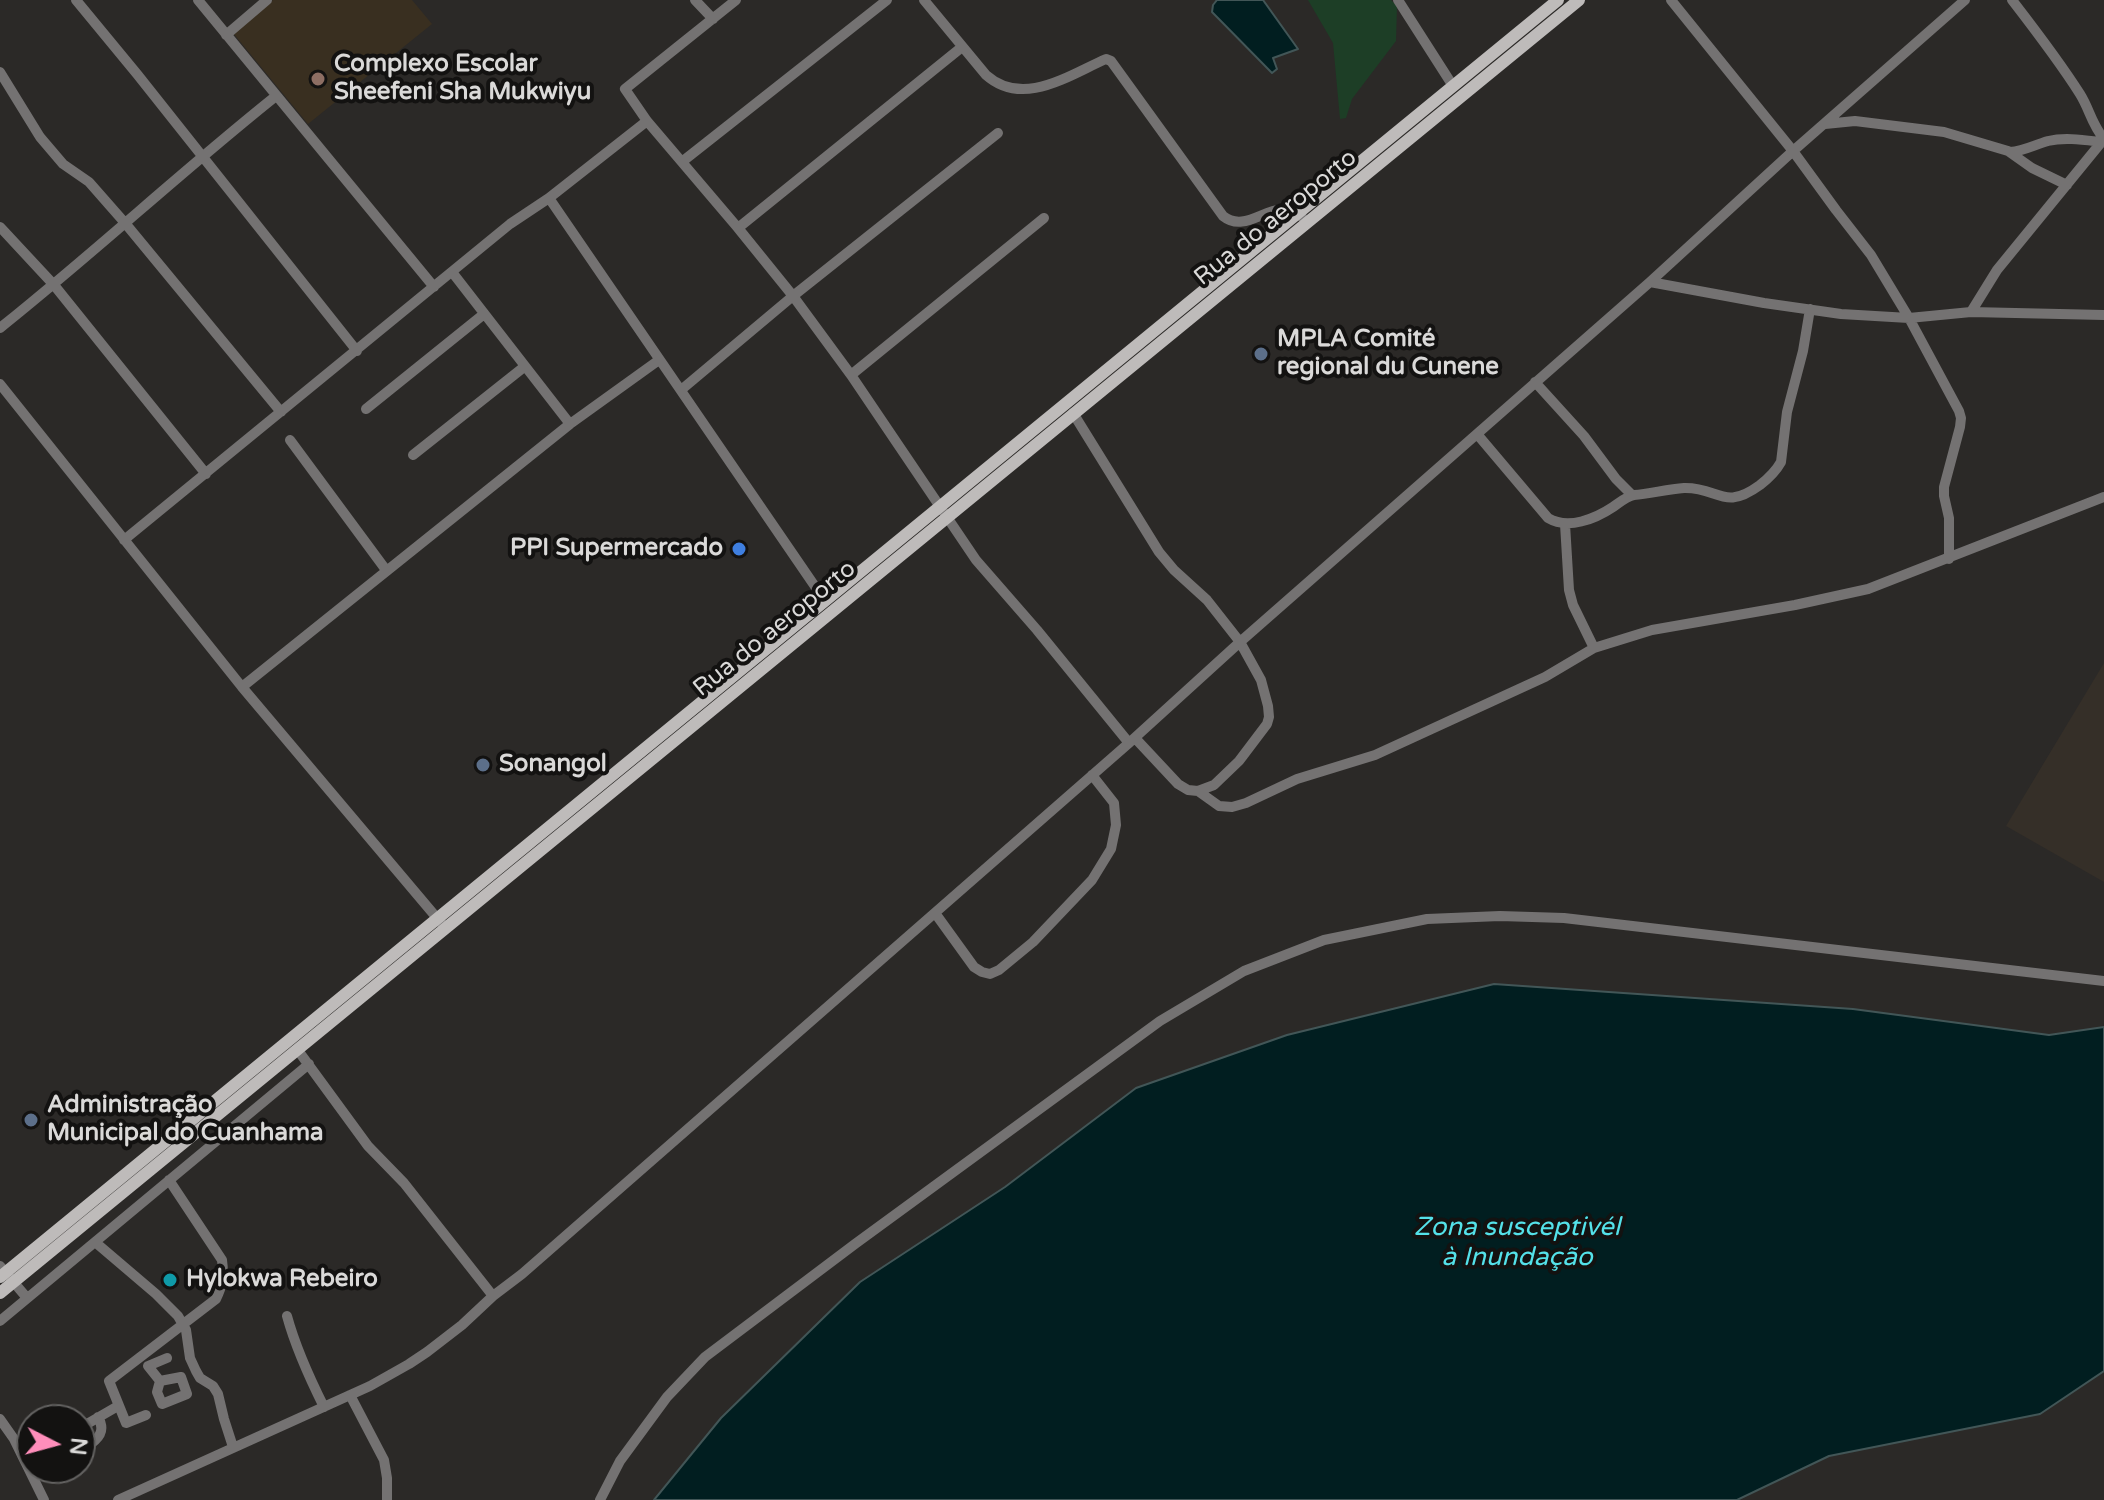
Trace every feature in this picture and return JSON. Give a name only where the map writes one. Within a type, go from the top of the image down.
[{"type":"main road","name":"Rua do aeroporto","points":[[5,1274],[297,1049],[441,923],[825,601],[1073,413],[1453,86],[1558,0]]},
{"type":"main road","name":"Rua do aeroporto","points":[[0,1293],[5,1274],[441,923],[1302,218],[1579,0]]},
{"type":"street","points":[[76,0],[357,351]]},
{"type":"street","points":[[198,0],[434,287]]},
{"type":"street","points":[[226,35],[267,0]]},
{"type":"street","points":[[695,0],[713,19]]},
{"type":"street","points":[[736,0],[625,89],[647,121],[793,296],[851,375],[984,570],[1132,740],[1178,784],[1198,791],[1214,785],[1239,761],[1263,730],[1269,717],[1261,680],[1240,642],[1207,600],[1159,552],[1073,413]]},
{"type":"street","points":[[683,161],[887,0]]},
{"type":"street","points":[[924,0],[986,75],[1008,88],[1028,90],[1053,84],[1106,59],[1111,61],[1223,216],[1230,221],[1246,222],[1273,210],[1302,218]]},
{"type":"street","points":[[1398,0],[1453,86]]},
{"type":"street","points":[[1671,0],[1793,151],[1871,255],[1959,411],[1961,418],[1944,487],[1949,518],[1949,559]]},
{"type":"street","points":[[118,1500],[350,1395],[409,1364],[462,1325],[1132,740],[1965,0]]},
{"type":"street","points":[[2012,0],[2061,63],[2084,100],[2093,126],[2103,140]]},
{"type":"street","points":[[738,228],[962,47]]},
{"type":"street","points":[[0,72],[40,137],[63,164],[89,182],[125,223],[281,412]]},
{"type":"street","points":[[0,328],[54,285],[202,155],[276,96]]},
{"type":"street","points":[[124,540],[510,224],[549,198],[647,121]]},
{"type":"street","points":[[1823,124],[1855,121],[1944,132],[2010,152],[2032,168],[2067,185]]},
{"type":"street","points":[[681,390],[793,296],[998,133]]},
{"type":"street","points":[[2010,152],[2024,151],[2048,141],[2103,140]]},
{"type":"street","points":[[1971,312],[1997,270],[2103,140]]},
{"type":"street","points":[[549,198],[825,601]]},
{"type":"street","points":[[851,375],[1044,218]]},
{"type":"street","points":[[0,227],[54,285],[206,474]]},
{"type":"street","points":[[452,272],[570,424]]},
{"type":"street","points":[[1650,282],[1841,314],[1909,318],[1971,312],[2104,315]]},
{"type":"street","points":[[1477,434],[1548,518],[1565,524],[1604,512],[1632,495],[1683,488],[1728,498],[1746,495],[1781,462],[1787,412],[1810,309]]},
{"type":"street","points":[[366,409],[484,314]]},
{"type":"street","points":[[242,687],[570,424],[659,360]]},
{"type":"street","points":[[413,455],[524,367]]},
{"type":"street","points":[[1535,382],[1632,495]]},
{"type":"street","points":[[0,384],[242,687],[441,923]]},
{"type":"street","points":[[290,440],[386,570]]},
{"type":"street","points":[[1198,791],[1219,806],[1232,807],[1246,803],[1297,779],[1375,755],[1545,677],[1594,648],[1652,630],[1868,589],[2104,497]]},
{"type":"street","points":[[1565,524],[1569,590],[1594,648]]},
{"type":"street","points":[[935,913],[974,967],[982,972],[990,974],[999,970],[1033,942],[1092,880],[1111,849],[1116,825],[1114,803],[1092,775]]},
{"type":"street","points":[[600,1500],[620,1461],[667,1397],[705,1357],[1160,1021],[1244,971],[1324,940],[1427,919],[1500,916],[1564,918],[2104,981]]},
{"type":"street","points":[[297,1049],[368,1146],[404,1183],[493,1296]]},
{"type":"street","points":[[0,1321],[309,1064]]},
{"type":"street","points":[[146,1415],[126,1423],[109,1381],[216,1299],[224,1274],[222,1260],[169,1180]]},
{"type":"street","points":[[95,1242],[168,1304],[183,1325],[190,1358],[200,1378],[207,1381],[218,1394],[233,1447]]},
{"type":"street","points":[[5,1274],[27,1298]]},
{"type":"street","points":[[287,1316],[293,1340],[324,1407]]},
{"type":"street","points":[[160,1381],[148,1366],[167,1358]]},
{"type":"street","points":[[181,1377],[187,1394],[162,1404],[157,1392],[160,1381],[181,1377]]},
{"type":"street","points":[[185,1387],[207,1381]]},
{"type":"street","points":[[350,1395],[384,1460],[387,1500]]},
{"type":"street","points":[[96,1442],[102,1433],[98,1417],[118,1406]]},
{"type":"street","points":[[0,1419],[14,1439],[44,1500]]},
{"type":"shaded area","name":"Complexo Escolar Sheefeni Sha Mukwiyu","points":[[273,0],[412,0],[432,24],[308,124],[233,33]]},
{"type":"shaded area","points":[[2104,663],[2104,882],[2006,826]]},
{"type":"green space","points":[[1308,0],[1391,0],[1397,6],[1396,41],[1352,99],[1346,118],[1340,119],[1333,43]]},
{"type":"water","points":[[1217,0],[1263,0],[1298,49],[1273,58],[1277,69],[1272,73],[1212,12]]},
{"type":"water","name":"Zona susceptivél à Inundação","points":[[1494,984],[1853,1009],[2049,1035],[2104,1027],[2104,1371],[2040,1414],[1829,1456],[1737,1500],[654,1500],[721,1418],[860,1282],[1005,1187],[1136,1088],[1287,1035]]},
{"type":"place","name":"Complexo Escolar Sheefeni Sha Mukwiyu","points":[[318,79]]},
{"type":"place","name":"MPLA Comité regional du Cunene","points":[[1261,354]]},
{"type":"place","name":"PPI Supermercado","points":[[739,549]]},
{"type":"place","name":"Sonangol","points":[[483,765]]},
{"type":"place","name":"Administração Municipal do Cuanhama","points":[[31,1120]]},
{"type":"place","name":"Hylokwa Rebeiro","points":[[170,1280]]}]
